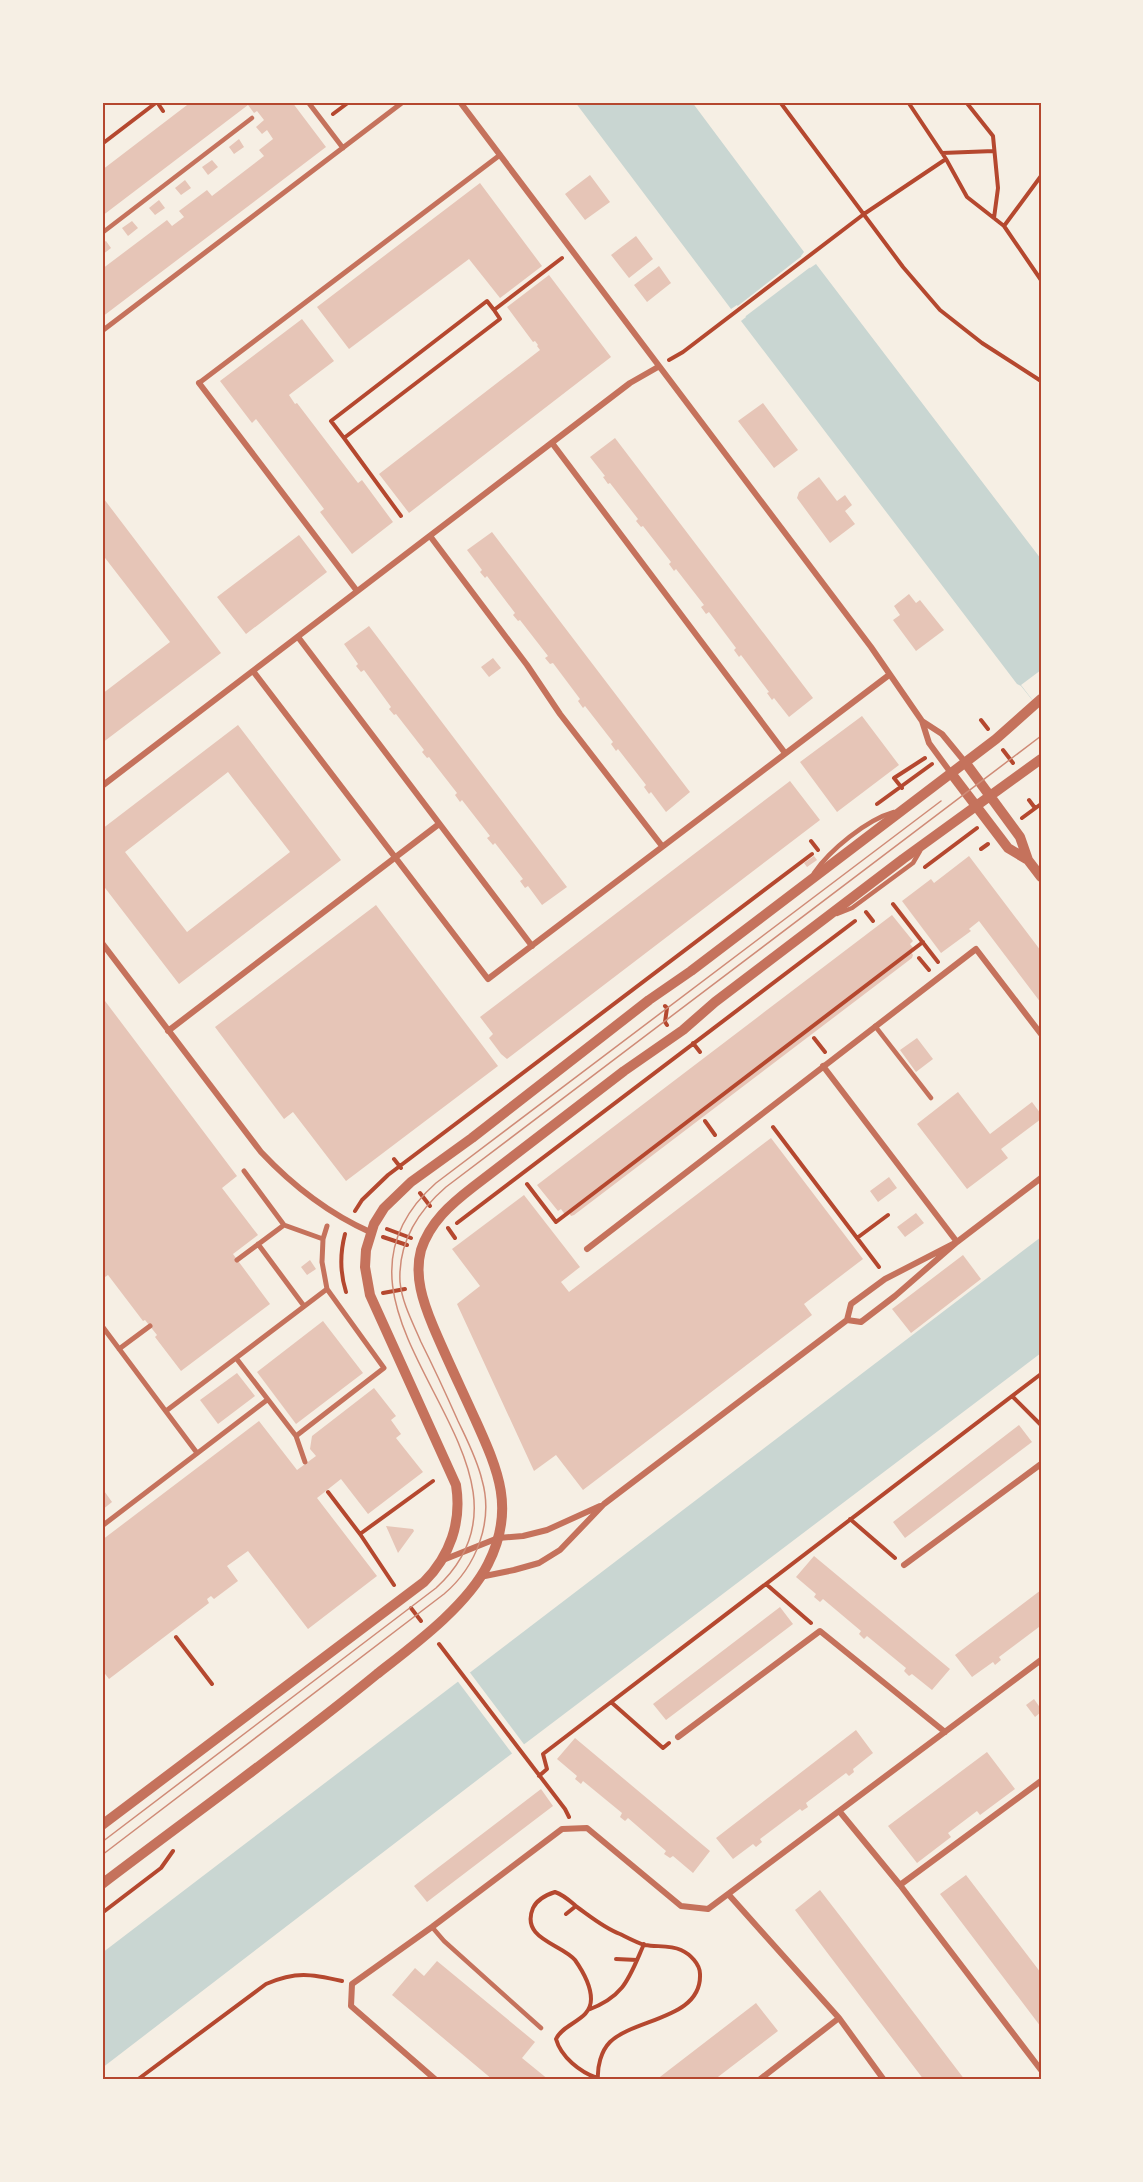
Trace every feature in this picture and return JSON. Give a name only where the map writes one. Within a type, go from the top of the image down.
[{"type":"street","points":[[308,102],[343,148]]},
{"type":"street","points":[[102,331],[403,102]]},
{"type":"street","points":[[459,102],[871,647],[922,721],[928,743],[975,806],[1008,848],[1028,860]]},
{"type":"street","points":[[357,591],[199,383],[500,155]]},
{"type":"street","points":[[102,786],[630,383],[658,367]]},
{"type":"street","points":[[552,443],[785,753]]},
{"type":"street","points":[[430,536],[527,665],[560,714],[662,846]]},
{"type":"street","points":[[298,637],[532,946]]},
{"type":"street","points":[[253,671],[488,979],[889,675]]},
{"type":"street","points":[[102,1825],[423,1582],[442,1560],[454,1532],[458,1514],[456,1485],[370,1295],[365,1267],[372,1228],[384,1208],[411,1182],[996,739],[1037,702]]},
{"type":"street","points":[[922,721],[942,734],[965,762],[1020,837],[1028,860],[1041,877]]},
{"type":"street","points":[[102,1884],[323,1718],[429,1632],[469,1592],[488,1564],[498,1538],[502,1510],[501,1484],[495,1462],[423,1302],[420,1287],[419,1265],[423,1247],[439,1217],[451,1204],[624,1071],[683,1030],[715,1002],[925,843],[1041,759]]},
{"type":"street","points":[[168,1031],[440,824]]},
{"type":"street","points":[[102,943],[261,1152],[277,1169],[348,1223],[372,1228]]},
{"type":"street","points":[[587,1248],[976,949],[1041,1034]]},
{"type":"street","points":[[823,1066],[957,1242]]},
{"type":"street","points":[[244,1171],[284,1225],[323,1239]]},
{"type":"street","points":[[847,1320],[861,1322],[896,1296],[957,1242],[1041,1178]]},
{"type":"street","points":[[237,1260],[284,1225]]},
{"type":"street","points":[[296,1436],[384,1368],[327,1289],[322,1262],[323,1239],[327,1226]]},
{"type":"street","points":[[480,1577],[538,1563],[560,1550],[603,1504],[847,1320],[851,1304],[885,1279],[957,1242]]},
{"type":"street","points":[[258,1244],[304,1306]]},
{"type":"street","points":[[166,1411],[327,1289]]},
{"type":"street","points":[[102,1326],[197,1453]]},
{"type":"street","points":[[119,1349],[150,1326]]},
{"type":"street","points":[[236,1358],[296,1436],[305,1462]]},
{"type":"street","points":[[102,1526],[267,1400]]},
{"type":"street","points":[[904,1564],[1041,1464]]},
{"type":"street","points":[[442,1560],[498,1538],[523,1536],[547,1530],[603,1504]]},
{"type":"street","points":[[678,1737],[820,1631],[945,1732]]},
{"type":"street","points":[[436,2080],[351,2006],[352,1984],[562,1829],[587,1828],[681,1906],[708,1909],[729,1896],[1041,1660]]},
{"type":"street","points":[[900,1885],[1041,1781]]},
{"type":"street","points":[[840,1812],[900,1885],[1041,2070]]},
{"type":"street","points":[[729,1896],[839,2018],[884,2080]]},
{"type":"street","points":[[759,2080],[839,2018]]},
{"type":"lane","points":[[102,233],[252,118]]},
{"type":"lane","points":[[875,1026],[932,1098]]},
{"type":"lane","points":[[432,1927],[444,1941],[541,2028]]},
{"type":"path","points":[[102,144],[157,102],[164,111]]},
{"type":"path","points":[[323,122],[349,102]]},
{"type":"path","points":[[780,102],[903,267],[940,310],[982,343],[1041,381]]},
{"type":"path","points":[[908,102],[946,159],[967,197],[1004,226],[1041,280]]},
{"type":"path","points":[[966,102],[993,136],[998,188],[994,219]]},
{"type":"path","points":[[942,153],[994,151]]},
{"type":"path","points":[[658,367],[864,214],[946,159]]},
{"type":"path","points":[[1004,226],[1041,176]]},
{"type":"path","points":[[494,310],[544,271]]},
{"type":"path","points":[[344,438],[500,319],[487,301],[331,421],[401,516]]},
{"type":"path","points":[[981,720],[1021,773]]},
{"type":"path","points":[[894,778],[912,802]]},
{"type":"path","points":[[1029,800],[1035,808]]},
{"type":"path","points":[[1023,818],[1041,804]]},
{"type":"path","points":[[921,871],[987,821]]},
{"type":"path","points":[[937,834],[953,856]]},
{"type":"path","points":[[811,841],[820,854]]},
{"type":"path","points":[[893,904],[938,962]]},
{"type":"path","points":[[447,1232],[694,1044],[864,910],[875,906]]},
{"type":"path","points":[[864,910],[873,921]]},
{"type":"path","points":[[526,1184],[556,1222],[656,1142],[923,942]]},
{"type":"path","points":[[638,986],[655,1008],[662,1003],[667,1008],[665,1022],[670,1028],[677,1023],[700,1052]]},
{"type":"path","points":[[772,1127],[881,1269]]},
{"type":"path","points":[[394,1159],[439,1217],[447,1232],[455,1238]]},
{"type":"path","points":[[857,1238],[888,1215]]},
{"type":"path","points":[[372,1228],[423,1247]]},
{"type":"path","points":[[372,1228],[423,1247]]},
{"type":"path","points":[[370,1295],[420,1287]]},
{"type":"path","points":[[539,1776],[547,1770],[543,1754],[1041,1374]]},
{"type":"path","points":[[1012,1396],[1041,1425]]},
{"type":"path","points":[[360,1534],[433,1481]]},
{"type":"path","points":[[328,1492],[360,1534],[389,1579]]},
{"type":"path","points":[[850,1520],[904,1564]]},
{"type":"path","points":[[766,1584],[820,1631]]},
{"type":"path","points":[[176,1637],[212,1684]]},
{"type":"path","points":[[456,1667],[565,1809],[575,1829]]},
{"type":"path","points":[[611,1702],[663,1748],[678,1737]]},
{"type":"path","points":[[102,1913],[161,1868],[172,1854]]},
{"type":"path","points":[[555,1892],[562,1894],[576,1906],[614,1932],[644,1944],[680,1950],[695,1961],[701,1971],[693,1997],[685,2006],[662,2018],[625,2032],[608,2044],[599,2063],[597,2079],[566,2057],[558,2048],[556,2039],[558,2034],[588,2010],[591,2000],[589,1988],[574,1960],[537,1934],[531,1913],[535,1904],[555,1892]]},
{"type":"path","points":[[566,1914],[576,1906]]},
{"type":"path","points":[[588,2010],[605,2003],[618,1994],[644,1944]]},
{"type":"path","points":[[616,1959],[637,1960]]},
{"type":"path","points":[[137,2080],[266,1984],[285,1976],[304,1974],[352,1984]]},
{"type":"shaded area","points":[[575,102],[692,102],[804,252],[801,256],[810,268],[816,264],[1041,559],[1041,711],[1017,684],[741,321],[746,317],[737,305],[731,309]]},
{"type":"shaded area","points":[[1041,1237],[1041,1353],[506,1758],[102,2068],[102,1953]]},
{"type":"pier","points":[[807,252],[805,256],[811,264],[817,262],[738,322],[742,317],[736,309],[730,312]]},
{"type":"pier","points":[[1041,670],[1041,711],[1021,685]]},
{"type":"pier","points":[[468,1670],[526,1747],[514,1756],[456,1679]]},
{"type":"building","points":[[191,102],[292,102],[326,147],[102,317],[102,269],[167,220],[172,226],[184,217],[179,211],[207,190],[212,196],[264,156],[259,150],[273,139],[267,130],[262,134],[256,127],[264,120],[248,105],[102,216],[102,170]]},
{"type":"building","points":[[239,139],[244,147],[234,154],[229,147]]},
{"type":"building","points":[[212,160],[218,167],[208,175],[202,167]]},
{"type":"building","points":[[590,175],[610,202],[585,220],[565,194]]},
{"type":"building","points":[[185,180],[191,188],[181,195],[175,188]]},
{"type":"building","points":[[480,183],[542,266],[500,298],[469,259],[349,349],[317,307]]},
{"type":"building","points":[[159,200],[165,208],[155,215],[149,208]]},
{"type":"building","points":[[132,221],[138,228],[128,236],[122,228]]},
{"type":"building","points":[[636,236],[653,259],[629,278],[611,255]]},
{"type":"building","points":[[106,241],[111,248],[102,255],[102,243]]},
{"type":"building","points":[[659,266],[671,283],[647,302],[634,285]]},
{"type":"building","points":[[549,275],[611,357],[409,513],[379,474],[540,350],[507,307]]},
{"type":"building","points":[[302,319],[334,361],[289,395],[358,483],[362,480],[393,522],[352,554],[320,512],[324,509],[256,419],[252,423],[220,381]]},
{"type":"building","points":[[763,403],[798,450],[774,468],[738,421]]},
{"type":"building","points":[[615,438],[813,698],[789,717],[774,698],[772,700],[767,693],[769,692],[741,655],[739,657],[734,650],[736,648],[709,612],[706,614],[701,607],[704,605],[676,569],[674,571],[669,564],[671,562],[643,526],[641,527],[636,521],[638,519],[610,483],[608,484],[603,477],[605,476],[590,457]]},
{"type":"building","points":[[819,477],[837,501],[845,495],[852,505],[845,511],[855,524],[830,543],[797,498],[799,492]]},
{"type":"building","points":[[104,499],[221,653],[102,743],[102,694],[170,642],[102,554],[102,500]]},
{"type":"building","points":[[492,532],[690,792],[666,812],[651,792],[649,794],[644,787],[646,785],[618,749],[616,751],[611,744],[613,742],[585,706],[583,708],[578,701],[580,699],[553,663],[550,664],[545,658],[548,656],[520,620],[518,621],[513,615],[515,613],[487,576],[485,578],[480,572],[482,570],[467,550]]},
{"type":"building","points":[[299,535],[327,572],[246,634],[217,597]]},
{"type":"building","points":[[909,594],[916,603],[920,600],[944,630],[916,651],[893,620],[900,615],[894,606]]},
{"type":"building","points":[[369,626],[567,887],[542,905],[528,886],[525,888],[520,881],[523,879],[495,843],[493,845],[487,838],[490,836],[462,800],[460,802],[455,795],[457,793],[429,757],[427,758],[422,752],[424,750],[396,714],[394,715],[389,709],[391,707],[364,670],[361,672],[356,666],[358,664],[344,644]]},
{"type":"building","points":[[493,658],[501,668],[489,677],[481,667]]},
{"type":"building","points":[[862,716],[899,765],[837,812],[800,762]]},
{"type":"building","points":[[238,725],[341,860],[179,984],[102,884],[102,829]],"holes":[[[228,772],[290,852],[187,932],[125,852]]]},
{"type":"building","points":[[790,781],[820,820],[507,1059],[501,1054],[489,1038],[493,1034],[480,1017]]},
{"type":"building","points":[[814,856],[817,860],[807,867],[804,863]]},
{"type":"building","points":[[969,856],[1041,951],[1041,1003],[979,921],[969,929],[971,931],[941,953],[902,901],[931,879],[934,883]]},
{"type":"building","points":[[376,905],[498,1066],[346,1181],[293,1112],[284,1119],[215,1027]]},
{"type":"building","points":[[892,915],[913,941],[910,944],[915,950],[911,952],[912,958],[574,1215],[571,1216],[569,1213],[566,1216],[561,1209],[558,1211],[537,1185]]},
{"type":"building","points":[[102,997],[237,1176],[222,1188],[258,1235],[233,1254],[270,1304],[181,1371],[155,1337],[157,1335],[145,1320],[143,1321],[108,1275],[102,1279]]},
{"type":"building","points":[[917,1038],[933,1059],[916,1072],[900,1050]]},
{"type":"building","points":[[958,1092],[990,1134],[1032,1102],[1041,1114],[1041,1119],[1001,1149],[1008,1158],[967,1189],[917,1124]]},
{"type":"building","points":[[771,1138],[863,1259],[804,1304],[812,1315],[583,1490],[556,1455],[534,1471],[457,1304],[480,1286],[452,1249],[524,1195],[580,1267],[561,1282],[569,1292]]},
{"type":"building","points":[[889,1177],[897,1188],[878,1202],[870,1191]]},
{"type":"building","points":[[916,1213],[924,1223],[905,1237],[897,1227]]},
{"type":"building","points":[[963,1255],[981,1279],[911,1333],[892,1309]]},
{"type":"building","points":[[310,1260],[316,1269],[307,1275],[301,1267]]},
{"type":"building","points":[[323,1321],[363,1373],[296,1424],[257,1372]]},
{"type":"building","points":[[237,1373],[255,1396],[218,1424],[200,1400]]},
{"type":"building","points":[[374,1388],[396,1416],[391,1420],[401,1434],[396,1438],[423,1472],[368,1514],[341,1479],[317,1498],[377,1576],[308,1629],[248,1551],[227,1566],[238,1581],[214,1599],[211,1596],[207,1599],[209,1603],[109,1679],[102,1670],[102,1540],[259,1421],[297,1470],[316,1456],[310,1449],[312,1436]]},
{"type":"building","points":[[1019,1425],[1032,1442],[905,1538],[893,1522]]},
{"type":"building","points":[[102,1488],[112,1502],[102,1510]]},
{"type":"building","points":[[386,1526],[414,1531],[398,1553]]},
{"type":"building","points":[[814,1556],[950,1669],[932,1690],[912,1674],[909,1676],[904,1671],[906,1668],[867,1636],[864,1639],[859,1634],[861,1631],[823,1599],[820,1602],[814,1597],[816,1594],[796,1577]]},
{"type":"building","points":[[1041,1590],[1041,1629],[1039,1627],[999,1657],[1001,1660],[995,1665],[993,1662],[972,1677],[955,1655]]},
{"type":"building","points":[[780,1607],[793,1624],[666,1720],[653,1704]]},
{"type":"building","points":[[1034,1699],[1041,1709],[1035,1717],[1026,1705]]},
{"type":"building","points":[[856,1730],[873,1753],[853,1769],[854,1772],[849,1776],[846,1773],[806,1803],[808,1807],[802,1811],[800,1809],[760,1839],[762,1842],[756,1847],[753,1844],[733,1859],[716,1838]]},
{"type":"building","points":[[575,1738],[710,1851],[693,1873],[673,1856],[670,1858],[664,1854],[666,1851],[628,1818],[625,1821],[620,1817],[622,1813],[583,1781],[581,1784],[575,1779],[577,1776],[557,1759]]},
{"type":"building","points":[[987,1752],[1015,1789],[980,1815],[977,1811],[948,1833],[951,1837],[917,1863],[888,1826]]},
{"type":"building","points":[[541,1789],[553,1806],[427,1902],[414,1886]]},
{"type":"building","points":[[966,1875],[1041,1973],[1041,2027],[940,1894]]},
{"type":"building","points":[[820,1890],[965,2080],[924,2080],[795,1910]]},
{"type":"building","points":[[437,1961],[535,2042],[522,2058],[549,2080],[493,2080],[392,1995],[415,1968],[424,1976]]},
{"type":"building","points":[[756,2003],[778,2031],[714,2080],[656,2080]]},
{"type":"tram line","points":[[102,1855],[444,1594],[465,1571],[473,1557],[480,1543],[486,1512],[482,1480],[472,1450],[408,1313],[400,1282],[400,1267],[406,1241],[418,1217],[426,1207],[446,1187],[1041,736]]},
{"type":"tram line","points":[[102,1842],[436,1588],[469,1540],[473,1490],[457,1439],[407,1336],[392,1284],[399,1233],[436,1183],[941,801]]}]
